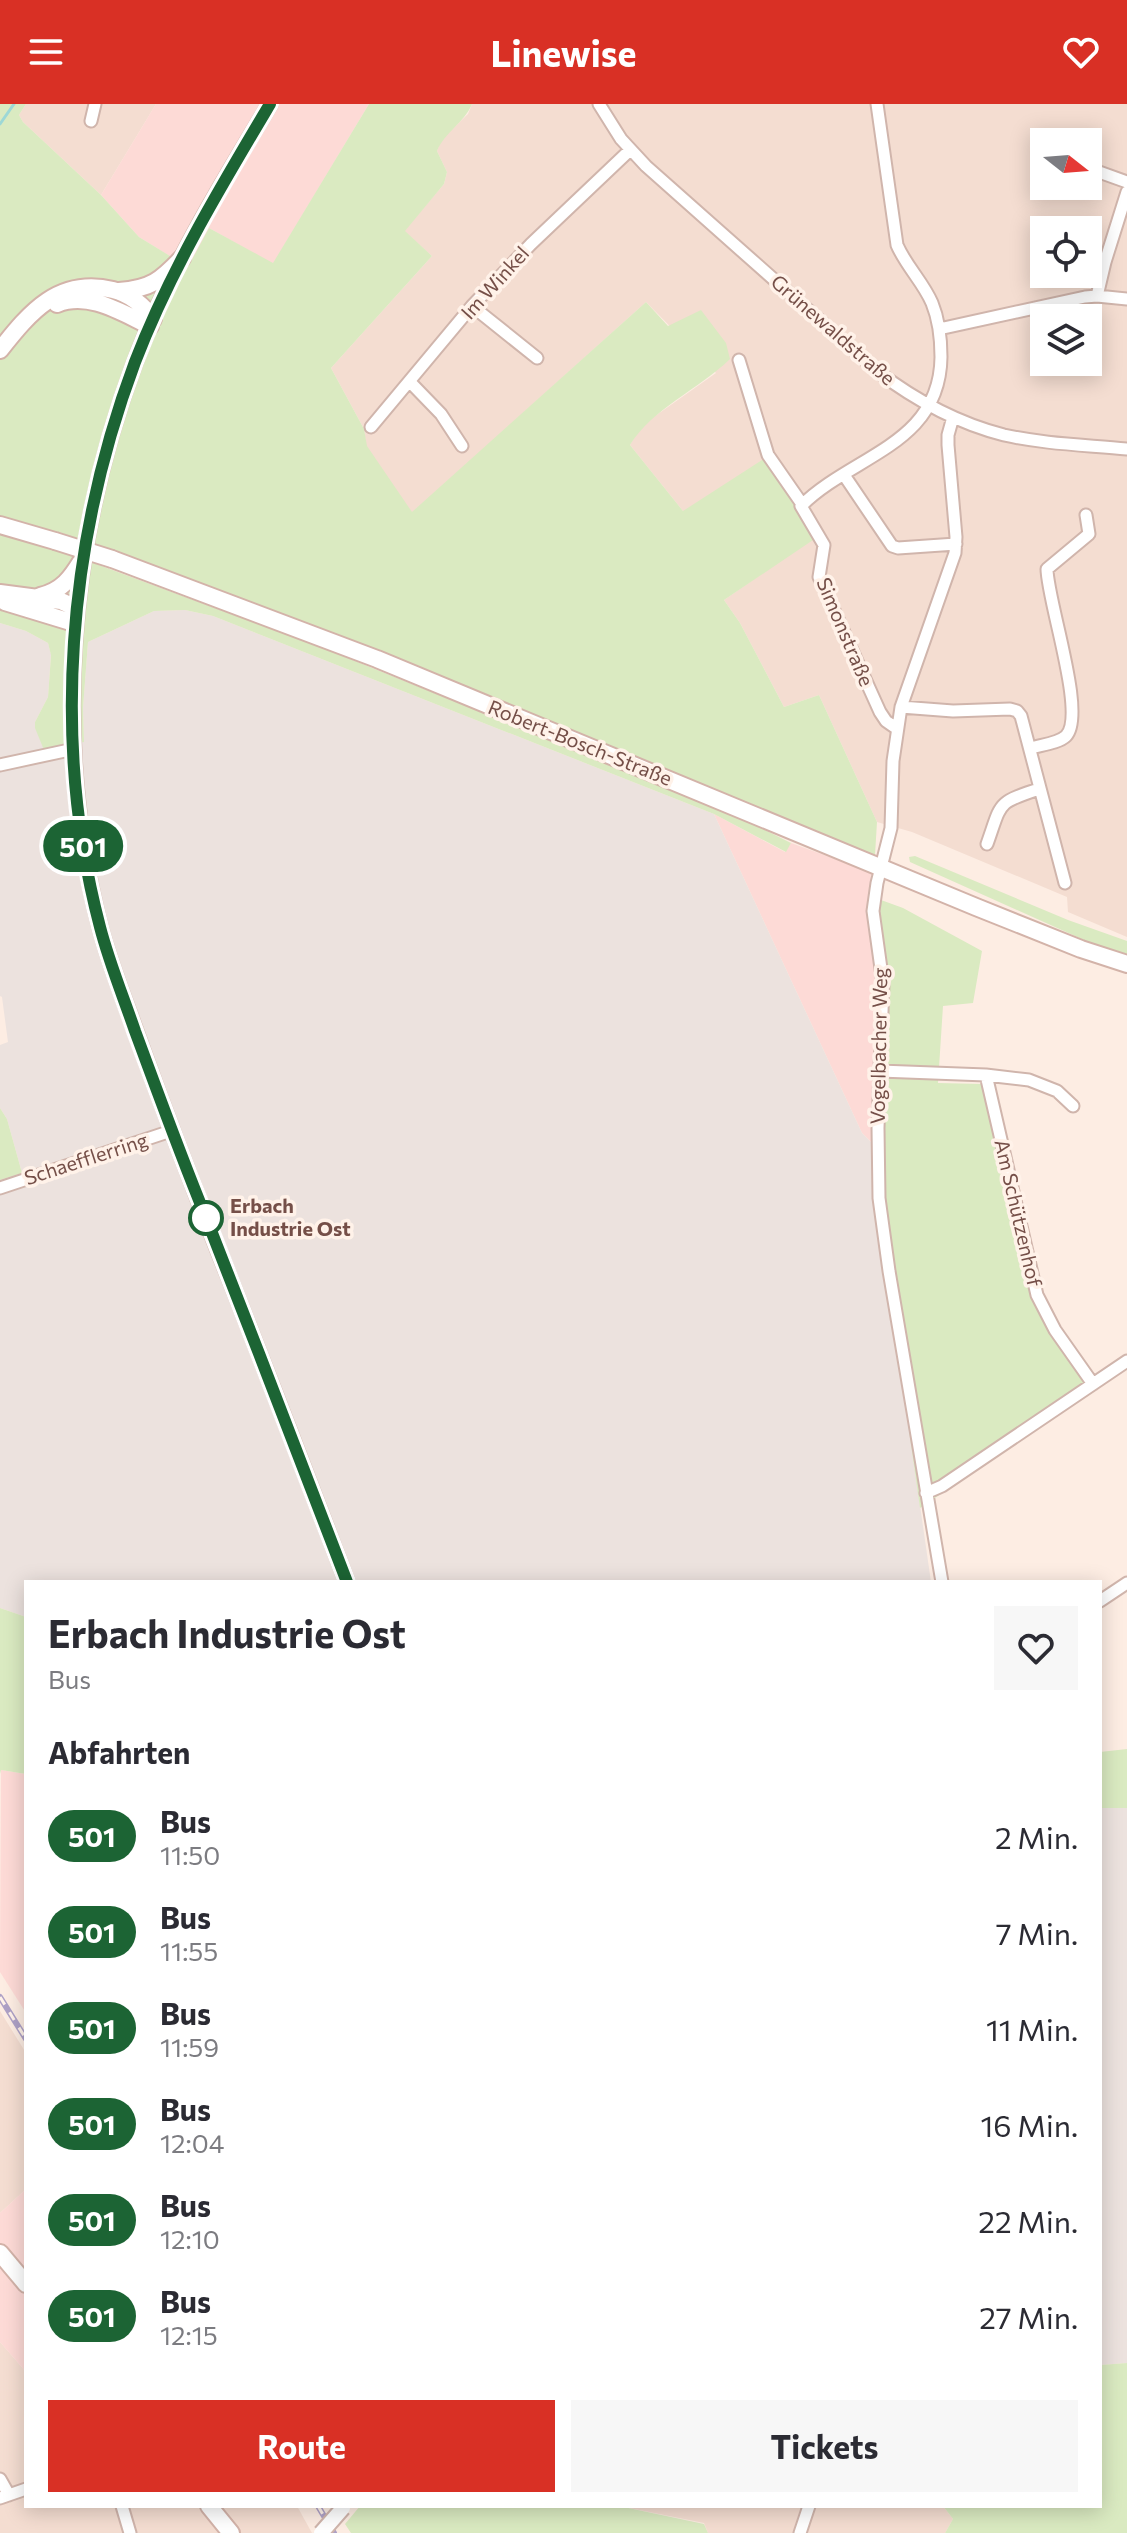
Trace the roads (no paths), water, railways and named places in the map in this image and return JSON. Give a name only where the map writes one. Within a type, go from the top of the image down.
[{"type":"main road","points":[[0,350],[22,323],[48,299],[85,286],[117,291],[145,288],[156,283],[182,258]]},
{"type":"main road","points":[[117,291],[147,309],[152,322]]},
{"type":"main road","points":[[0,360],[28,326],[52,306],[65,300],[83,299],[152,322]]},
{"type":"main road","name":"Robert-Bosch-Straße","points":[[0,523],[112,559],[389,664],[881,868],[1081,949],[1127,964]]},
{"type":"main road","points":[[36,597],[54,593],[64,586],[82,560]]},
{"type":"main road","points":[[0,593],[61,601],[75,615]]},
{"type":"main road","points":[[0,600],[75,615]]},
{"type":"main road","points":[[0,2253],[24,2282]]},
{"type":"main road","points":[[211,2508],[231,2533]]},
{"type":"street","points":[[91,121],[95,104]]},
{"type":"street","points":[[270,104],[182,258],[152,322],[110,438],[82,560],[75,615],[74,749],[82,837],[100,926],[171,1131],[346,1580]]},
{"type":"street","name":"Grünewaldstraße","points":[[599,104],[630,150],[646,166],[877,371],[929,406],[1003,434],[1127,449]]},
{"type":"street","points":[[802,504],[915,426],[929,406],[941,369],[939,329],[926,291],[909,269],[897,245],[877,104]]},
{"type":"street","name":"Im Winkel","points":[[371,427],[472,306],[531,244],[630,150]]},
{"type":"street","points":[[1102,173],[1127,182]]},
{"type":"street","points":[[1097,296],[1127,192]]},
{"type":"street","points":[[939,329],[1097,296],[1127,299]]},
{"type":"street","points":[[472,306],[537,358]]},
{"type":"street","name":"Simonstraße","points":[[739,360],[768,455],[822,538],[824,545],[819,577],[880,712],[896,728]]},
{"type":"street","points":[[410,382],[441,414],[462,446]]},
{"type":"street","name":"Vogelbacher Weg","points":[[942,1580],[880,1207],[878,1128],[883,983],[873,911],[891,828],[896,728],[952,565],[956,544],[948,445],[953,417]]},
{"type":"street","points":[[844,475],[892,546],[956,544]]},
{"type":"street","points":[[1031,748],[1063,738],[1072,724],[1066,664],[1047,569],[1089,534],[1086,515]]},
{"type":"street","points":[[901,707],[1017,711],[1031,748],[1065,883]]},
{"type":"street","points":[[0,765],[74,749]]},
{"type":"street","points":[[987,844],[1002,804],[1007,799],[1039,789]]},
{"type":"street","points":[[880,1071],[1010,1077],[1043,1084],[1057,1091],[1073,1106]]},
{"type":"street","name":"Am Schützenhof","points":[[986,1075],[1037,1295],[1055,1330],[1093,1384]]},
{"type":"street","name":"Schaefflerring","points":[[0,1188],[171,1131]]},
{"type":"street","points":[[926,1493],[942,1486],[1127,1361]]},
{"type":"street","points":[[1102,1600],[1127,1583]]},
{"type":"street","points":[[0,2479],[4,2496],[24,2490]]},
{"type":"street","points":[[123,2508],[130,2533]]},
{"type":"street","points":[[321,2533],[343,2508]]},
{"type":"street","points":[[800,2533],[808,2508]]},
{"type":"waterway","points":[[0,124],[14,104]]},
{"type":"railway","points":[[0,1997],[24,2036]]},
{"type":"railway","points":[[319,2508],[334,2533]]},
{"type":"place","name":"Erbach Industrie Ost","points":[[206,1218]]}]
